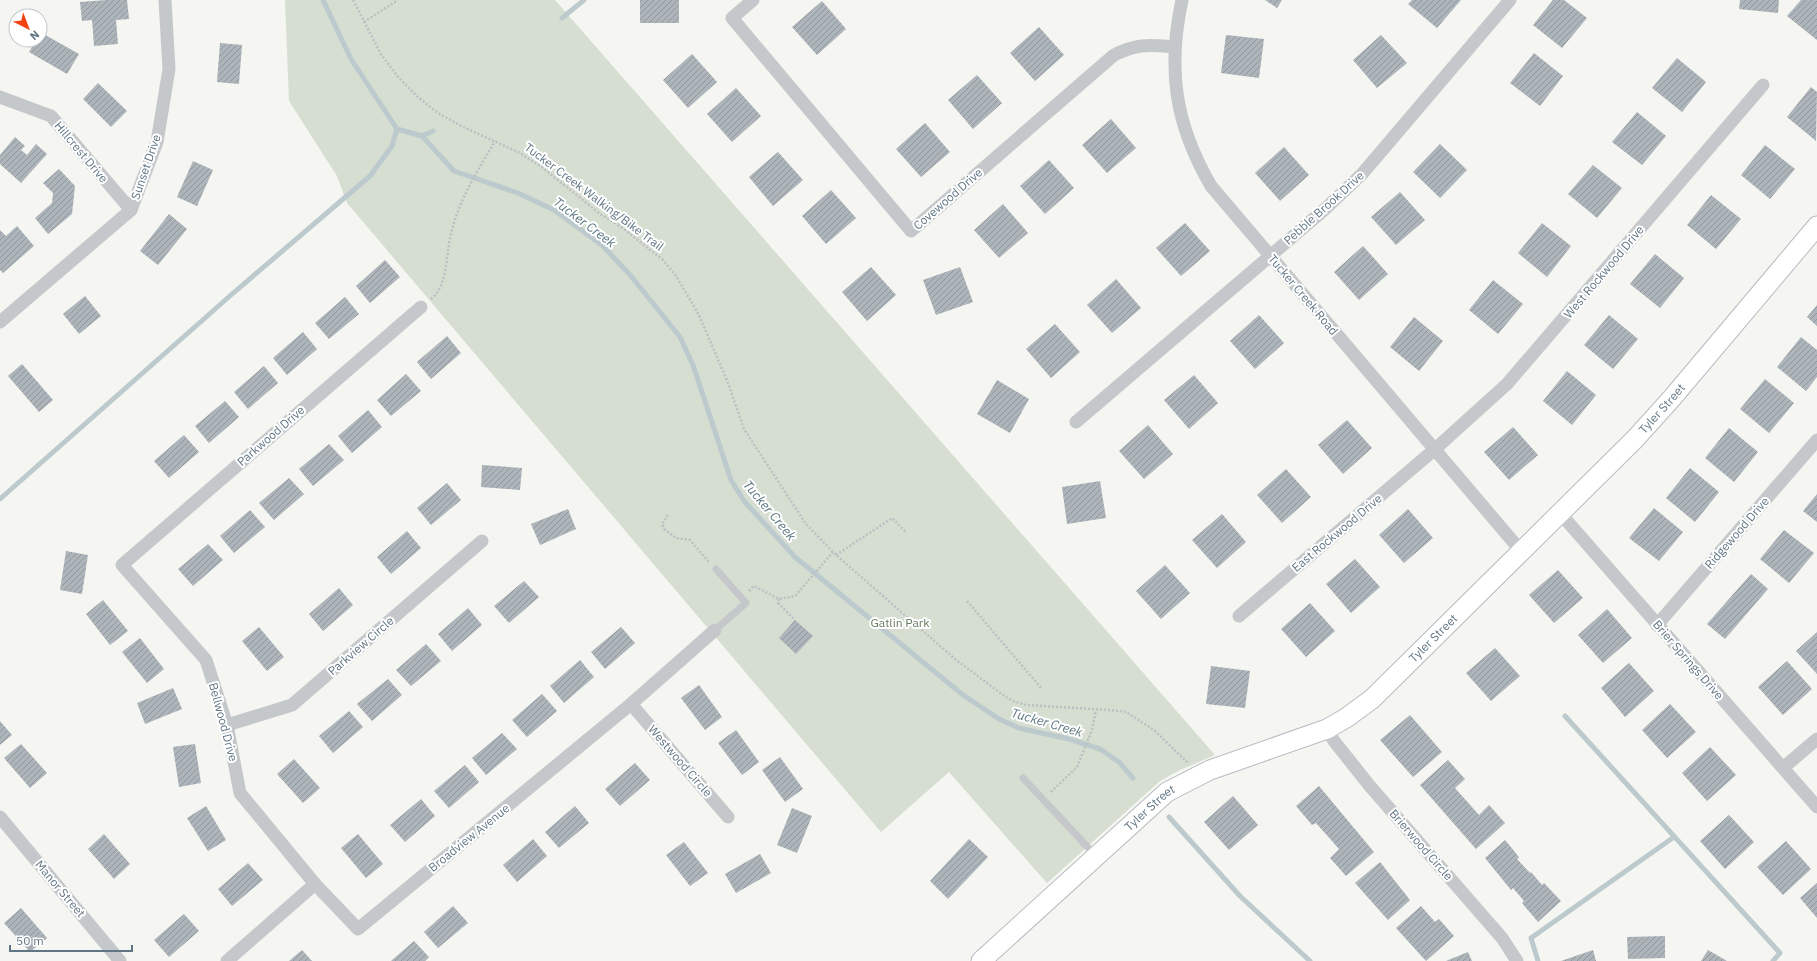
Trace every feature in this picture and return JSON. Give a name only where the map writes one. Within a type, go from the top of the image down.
[{"type":"street","name":"Sunset Drive","points":[[0,322],[131,210],[157,142],[169,69],[165,0]]},
{"type":"street","name":"Covewood Drive","points":[[754,0],[732,18],[911,231],[1114,55],[1128,48],[1142,45],[1174,47]]},
{"type":"street","name":"Tucker Creek Road","points":[[1182,0],[1174,47],[1174,76],[1186,135],[1198,163],[1211,186],[1521,551]]},
{"type":"street","name":"Pebble Brook Drive","points":[[1076,422],[1325,209],[1362,174],[1510,0]]},
{"type":"street","name":"West Rockwood Drive","points":[[1434,450],[1507,384],[1763,85]]},
{"type":"street","name":"Hillcrest Drive","points":[[0,97],[51,116],[131,210]]},
{"type":"street","name":"Tyler Street","points":[[981,961],[1167,792],[1210,770],[1327,729],[1346,718],[1372,699],[1635,439],[1672,398],[1817,226]]},
{"type":"street","name":"Parkwood Drive","points":[[122,565],[421,307]]},
{"type":"street","name":"Ridgewood Drive","points":[[1658,625],[1817,440]]},
{"type":"street","name":"East Rockwood Drive","points":[[1239,616],[1434,450]]},
{"type":"street","name":"Brier Springs Drive","points":[[1560,513],[1817,807]]},
{"type":"street","name":"Parkview Circle","points":[[226,725],[292,706],[482,541]]},
{"type":"street","name":"Bellwood Drive","points":[[122,565],[206,660],[226,725],[240,793],[315,884]]},
{"type":"street","name":"Broadview Avenue","points":[[315,884],[358,929],[631,704],[715,630]]},
{"type":"street","name":"Westwood Circle","points":[[631,704],[728,817]]},
{"type":"street","name":"Brierwood Circle","points":[[1327,729],[1337,745],[1369,785],[1502,938],[1517,961]]},
{"type":"street","points":[[1783,768],[1817,739]]},
{"type":"street","name":"Manor Street","points":[[0,817],[4,831],[120,961]]},
{"type":"street","points":[[227,961],[315,884]]},
{"type":"lane","points":[[715,630],[746,603],[716,569]]},
{"type":"lane","points":[[1023,778],[1096,856]]},
{"type":"path","name":"Tucker Creek Walking/Bike Trail","points":[[353,0],[386,61],[399,78],[438,113],[461,126],[520,153],[543,168],[600,214],[641,242],[663,260],[676,276],[699,315],[728,383],[744,429],[806,524],[835,554],[955,659],[1013,701],[1026,705],[1126,712],[1166,740],[1188,763]]},
{"type":"path","points":[[364,22],[398,0]]},
{"type":"path","points":[[435,297],[442,287],[450,238],[460,206],[469,186],[495,141]]},
{"type":"path","points":[[668,515],[662,524],[664,529],[676,538],[690,540],[705,557]]},
{"type":"path","points":[[741,597],[754,586],[779,599],[795,596],[826,561],[892,518],[907,533]]},
{"type":"path","points":[[779,599],[778,603],[795,620]]},
{"type":"path","points":[[967,601],[1042,689]]},
{"type":"path","points":[[1060,783],[1077,767],[1081,759],[1092,730],[1096,710]]},
{"type":"green space","name":"Gatlin Park","points":[[285,0],[555,0],[1215,755],[1180,770],[1160,781],[1047,883],[949,772],[881,832],[347,203],[337,176],[289,101]]},
{"type":"building","points":[[127,0],[129,19],[116,20],[118,44],[94,46],[92,20],[82,21],[80,2]]},
{"type":"building","points":[[640,0],[679,0],[679,23],[640,23]]},
{"type":"building","points":[[1265,0],[1282,0],[1277,8]]},
{"type":"building","points":[[1412,0],[1461,0],[1437,28],[1408,4]]},
{"type":"building","points":[[1553,0],[1564,0],[1587,18],[1562,48],[1533,25]]},
{"type":"building","points":[[1740,0],[1779,0],[1778,13],[1739,9]]},
{"type":"building","points":[[1801,0],[1817,0],[1817,40],[1787,16]]},
{"type":"building","points":[[822,1],[846,29],[817,55],[792,27]]},
{"type":"building","points":[[1039,27],[1064,55],[1035,81],[1010,53]]},
{"type":"building","points":[[1226,35],[1264,39],[1259,78],[1221,73]]},
{"type":"building","points":[[1381,35],[1407,63],[1377,88],[1353,60]]},
{"type":"building","points":[[48,37],[79,54],[67,74],[29,52],[31,48],[48,48]]},
{"type":"building","points":[[220,43],[242,45],[239,84],[217,82]]},
{"type":"building","points":[[1534,53],[1563,76],[1540,106],[1510,83]]},
{"type":"building","points":[[692,54],[717,82],[688,108],[663,80]]},
{"type":"building","points":[[1677,58],[1706,82],[1682,112],[1652,88]]},
{"type":"building","points":[[977,75],[1002,103],[973,129],[948,100]]},
{"type":"building","points":[[98,83],[127,111],[111,127],[83,99]]},
{"type":"building","points":[[1811,87],[1817,92],[1816,141],[1787,117]]},
{"type":"building","points":[[736,88],[761,116],[732,142],[707,114]]},
{"type":"building","points":[[1637,112],[1666,136],[1642,165],[1612,142]]},
{"type":"building","points":[[1111,119],[1136,148],[1107,173],[1082,145]]},
{"type":"building","points":[[925,123],[950,152],[921,177],[896,149]]},
{"type":"building","points":[[15,137],[25,146],[21,150],[27,155],[36,144],[47,154],[21,183],[0,164],[0,155]]},
{"type":"building","points":[[1440,144],[1467,170],[1440,198],[1413,172]]},
{"type":"building","points":[[1765,145],[1795,169],[1770,199],[1741,175]]},
{"type":"building","points":[[1284,147],[1309,175],[1280,201],[1255,173]]},
{"type":"building","points":[[778,152],[803,180],[773,206],[749,177]]},
{"type":"building","points":[[1049,160],[1074,188],[1045,214],[1020,186]]},
{"type":"building","points":[[193,161],[213,170],[197,206],[177,197]]},
{"type":"building","points":[[1593,165],[1622,188],[1597,218],[1568,194]]},
{"type":"building","points":[[59,169],[75,186],[72,214],[48,234],[35,218],[52,203],[53,193],[43,183]]},
{"type":"building","points":[[831,190],[856,218],[826,244],[802,216]]},
{"type":"building","points":[[1400,192],[1425,220],[1396,245],[1371,217]]},
{"type":"building","points":[[1711,195],[1741,219],[1716,249],[1687,225]]},
{"type":"building","points":[[1003,204],[1028,233],[999,258],[974,230]]},
{"type":"building","points":[[169,214],[187,229],[158,265],[140,251]]},
{"type":"building","points":[[1185,223],[1210,251],[1181,276],[1156,248]]},
{"type":"building","points":[[1542,223],[1571,246],[1547,277],[1518,253]]},
{"type":"building","points":[[17,226],[34,246],[3,273],[0,270],[0,230],[6,236]]},
{"type":"building","points":[[1363,246],[1388,274],[1359,300],[1334,272]]},
{"type":"building","points":[[1655,254],[1684,278],[1660,308],[1630,284]]},
{"type":"building","points":[[385,260],[400,277],[370,303],[356,286]]},
{"type":"building","points":[[871,267],[896,295],[867,321],[842,292]]},
{"type":"building","points":[[960,267],[973,302],[936,315],[923,280]]},
{"type":"building","points":[[1116,279],[1141,308],[1112,333],[1087,305]]},
{"type":"building","points":[[1493,280],[1523,304],[1498,334],[1469,310]]},
{"type":"building","points":[[85,296],[101,316],[79,334],[63,314]]},
{"type":"building","points":[[345,297],[359,314],[329,339],[315,323]]},
{"type":"building","points":[[1817,305],[1817,326],[1807,317]]},
{"type":"building","points":[[1259,315],[1284,343],[1255,369],[1230,341]]},
{"type":"building","points":[[1609,315],[1638,339],[1613,369],[1584,345]]},
{"type":"building","points":[[1414,317],[1443,341],[1419,371],[1390,347]]},
{"type":"building","points":[[1055,324],[1080,352],[1051,378],[1026,349]]},
{"type":"building","points":[[303,332],[317,349],[287,375],[273,358]]},
{"type":"building","points":[[447,336],[461,353],[431,379],[417,362]]},
{"type":"building","points":[[1801,337],[1817,350],[1817,377],[1806,391],[1777,367]]},
{"type":"building","points":[[22,364],[53,400],[39,412],[8,376]]},
{"type":"building","points":[[264,366],[278,383],[248,409],[234,392]]},
{"type":"building","points":[[1567,371],[1596,395],[1572,425],[1543,401]]},
{"type":"building","points":[[406,374],[421,391],[391,416],[377,400]]},
{"type":"building","points":[[1194,375],[1218,403],[1189,429],[1164,400]]},
{"type":"building","points":[[1765,379],[1794,403],[1769,433],[1740,409]]},
{"type":"building","points":[[997,380],[1029,399],[1010,433],[977,414]]},
{"type":"building","points":[[225,401],[239,417],[209,443],[195,426]]},
{"type":"building","points":[[368,410],[382,427],[352,453],[338,436]]},
{"type":"building","points":[[1347,420],[1372,448],[1343,474],[1318,445]]},
{"type":"building","points":[[1148,425],[1173,454],[1144,479],[1119,451]]},
{"type":"building","points":[[1513,427],[1538,455],[1509,480],[1484,452]]},
{"type":"building","points":[[1729,428],[1758,452],[1734,482],[1705,458]]},
{"type":"building","points":[[184,435],[199,452],[169,478],[154,461]]},
{"type":"building","points":[[329,444],[344,460],[313,486],[299,469]]},
{"type":"building","points":[[482,465],[522,468],[520,490],[481,487]]},
{"type":"building","points":[[1690,468],[1719,492],[1695,522],[1666,498]]},
{"type":"building","points":[[1286,469],[1311,497],[1282,523],[1257,495]]},
{"type":"building","points":[[289,478],[304,494],[274,520],[259,503]]},
{"type":"building","points":[[1100,481],[1106,518],[1067,524],[1062,487]]},
{"type":"building","points":[[447,483],[461,500],[431,525],[417,508]]},
{"type":"building","points":[[1817,494],[1817,522],[1803,511]]},
{"type":"building","points":[[1654,508],[1683,532],[1659,561],[1629,538]]},
{"type":"building","points":[[568,509],[576,529],[540,545],[531,524]]},
{"type":"building","points":[[1408,509],[1433,538],[1404,563],[1379,535]]},
{"type":"building","points":[[250,510],[265,527],[234,553],[220,536]]},
{"type":"building","points":[[1222,514],[1246,542],[1217,568],[1192,540]]},
{"type":"building","points":[[1784,530],[1814,553],[1789,583],[1760,559]]},
{"type":"building","points":[[407,531],[421,548],[391,574],[377,557]]},
{"type":"building","points":[[208,544],[223,560],[193,586],[178,569]]},
{"type":"building","points":[[66,551],[88,555],[82,594],[60,590]]},
{"type":"building","points":[[1355,559],[1380,587],[1351,613],[1326,584]]},
{"type":"building","points":[[1165,565],[1190,593],[1161,619],[1136,591]]},
{"type":"building","points":[[1558,570],[1583,598],[1554,623],[1529,595]]},
{"type":"building","points":[[1751,574],[1768,589],[1725,639],[1707,624]]},
{"type":"building","points":[[524,581],[539,597],[509,623],[494,606]]},
{"type":"building","points":[[339,588],[353,605],[323,631],[309,614]]},
{"type":"building","points":[[103,600],[128,631],[110,645],[86,614]]},
{"type":"building","points":[[1310,603],[1335,631],[1306,657],[1281,629]]},
{"type":"building","points":[[468,608],[482,625],[452,651],[438,634]]},
{"type":"building","points":[[1607,609],[1632,638],[1603,663],[1578,635]]},
{"type":"building","points":[[795,620],[813,636],[796,654],[779,638]]},
{"type":"building","points":[[259,627],[284,657],[267,671],[242,641]]},
{"type":"building","points":[[621,627],[635,643],[605,669],[591,652]]},
{"type":"building","points":[[1817,632],[1817,674],[1796,651]]},
{"type":"building","points":[[140,638],[164,669],[147,683],[122,652]]},
{"type":"building","points":[[426,644],[441,661],[411,686],[396,670]]},
{"type":"building","points":[[1495,648],[1520,676],[1491,701],[1466,673]]},
{"type":"building","points":[[580,660],[594,677],[564,703],[550,686]]},
{"type":"building","points":[[1787,661],[1812,689],[1783,715],[1758,687]]},
{"type":"building","points":[[1629,663],[1654,691],[1625,717],[1601,688]]},
{"type":"building","points":[[1211,666],[1250,671],[1245,708],[1206,704]]},
{"type":"building","points":[[388,679],[402,695],[372,721],[357,704]]},
{"type":"building","points":[[699,685],[722,717],[705,730],[681,698]]},
{"type":"building","points":[[173,688],[182,709],[145,724],[137,703]]},
{"type":"building","points":[[542,694],[557,711],[527,737],[512,720]]},
{"type":"building","points":[[1670,704],[1696,732],[1667,758],[1642,730]]},
{"type":"building","points":[[349,711],[363,727],[333,753],[319,736]]},
{"type":"building","points":[[1410,715],[1442,752],[1413,777],[1380,740]]},
{"type":"building","points":[[0,721],[12,735],[0,745]]},
{"type":"building","points":[[736,730],[759,762],[742,775],[718,743]]},
{"type":"building","points":[[502,733],[517,749],[486,775],[472,758]]},
{"type":"building","points":[[21,744],[47,773],[30,788],[4,758]]},
{"type":"building","points":[[195,744],[201,783],[179,787],[173,747]]},
{"type":"building","points":[[1710,747],[1736,775],[1707,801],[1682,773]]},
{"type":"building","points":[[780,757],[803,789],[785,802],[762,770]]},
{"type":"building","points":[[294,759],[320,788],[303,803],[277,774]]},
{"type":"building","points":[[1448,760],[1465,779],[1455,788],[1479,815],[1489,805],[1505,823],[1476,849],[1420,785]]},
{"type":"building","points":[[635,763],[650,780],[620,806],[605,789]]},
{"type":"building","points":[[465,765],[479,782],[449,808],[434,791]]},
{"type":"building","points":[[1319,786],[1374,852],[1346,876],[1330,858],[1339,849],[1316,823],[1312,825],[1296,806]]},
{"type":"building","points":[[1233,796],[1258,825],[1229,850],[1204,822]]},
{"type":"building","points":[[421,799],[435,816],[405,842],[390,825]]},
{"type":"building","points":[[206,806],[226,840],[208,851],[187,818]]},
{"type":"building","points":[[575,806],[589,823],[559,848],[545,832]]},
{"type":"building","points":[[792,808],[812,816],[797,853],[777,845]]},
{"type":"building","points":[[1729,815],[1754,842],[1725,869],[1700,841]]},
{"type":"building","points":[[104,834],[130,864],[114,879],[88,849]]},
{"type":"building","points":[[358,834],[383,864],[366,878],[341,848]]},
{"type":"building","points":[[533,839],[547,856],[517,882],[503,865]]},
{"type":"building","points":[[969,839],[988,857],[948,899],[930,881]]},
{"type":"building","points":[[1505,840],[1519,857],[1517,859],[1542,885],[1544,883],[1561,901],[1538,922],[1522,903],[1524,901],[1513,888],[1511,890],[1485,858]]},
{"type":"building","points":[[1786,841],[1811,869],[1783,895],[1757,867]]},
{"type":"building","points":[[684,842],[708,873],[690,886],[666,855]]},
{"type":"building","points":[[760,854],[771,873],[736,893],[725,874]]},
{"type":"building","points":[[1380,862],[1410,900],[1388,920],[1355,883]]},
{"type":"building","points":[[248,863],[263,880],[232,906],[218,889]]},
{"type":"building","points":[[1817,883],[1817,918],[1800,898]]},
{"type":"building","points":[[453,906],[468,923],[438,948],[424,932]]},
{"type":"building","points":[[1421,906],[1435,922],[1439,919],[1454,936],[1426,961],[1396,928]]},
{"type":"building","points":[[21,908],[47,938],[30,952],[4,923]]},
{"type":"building","points":[[184,914],[199,931],[169,957],[154,940]]},
{"type":"building","points":[[1665,936],[1665,958],[1628,959],[1627,937]]},
{"type":"building","points":[[414,941],[429,957],[425,961],[391,961]]},
{"type":"building","points":[[302,950],[312,961],[289,961]]},
{"type":"building","points":[[1593,950],[1596,961],[1561,961]]},
{"type":"building","points":[[1708,950],[1727,961],[1701,961]]},
{"type":"building","points":[[1468,952],[1472,961],[1446,961]]},
{"type":"waterway","name":"Tucker Creek","points":[[323,0],[351,59],[397,129],[422,136],[454,171],[518,193],[554,210],[603,246],[631,276],[680,337],[693,365],[731,480],[744,501],[795,557],[963,695],[999,719],[1019,728],[1069,739],[1100,749],[1119,762],[1133,778]]},
{"type":"waterway","points":[[562,18],[584,0]]},
{"type":"waterway","points":[[0,499],[231,295],[370,176],[392,146],[397,129]]},
{"type":"waterway","name":"Tucker Creek","points":[[422,136],[433,131]]},
{"type":"waterway","points":[[1565,716],[1780,953],[1773,961]]},
{"type":"waterway","name":"Tucker Creek","points":[[1169,817],[1240,896],[1310,961]]},
{"type":"waterway","points":[[1538,961],[1531,938],[1674,837]]}]
